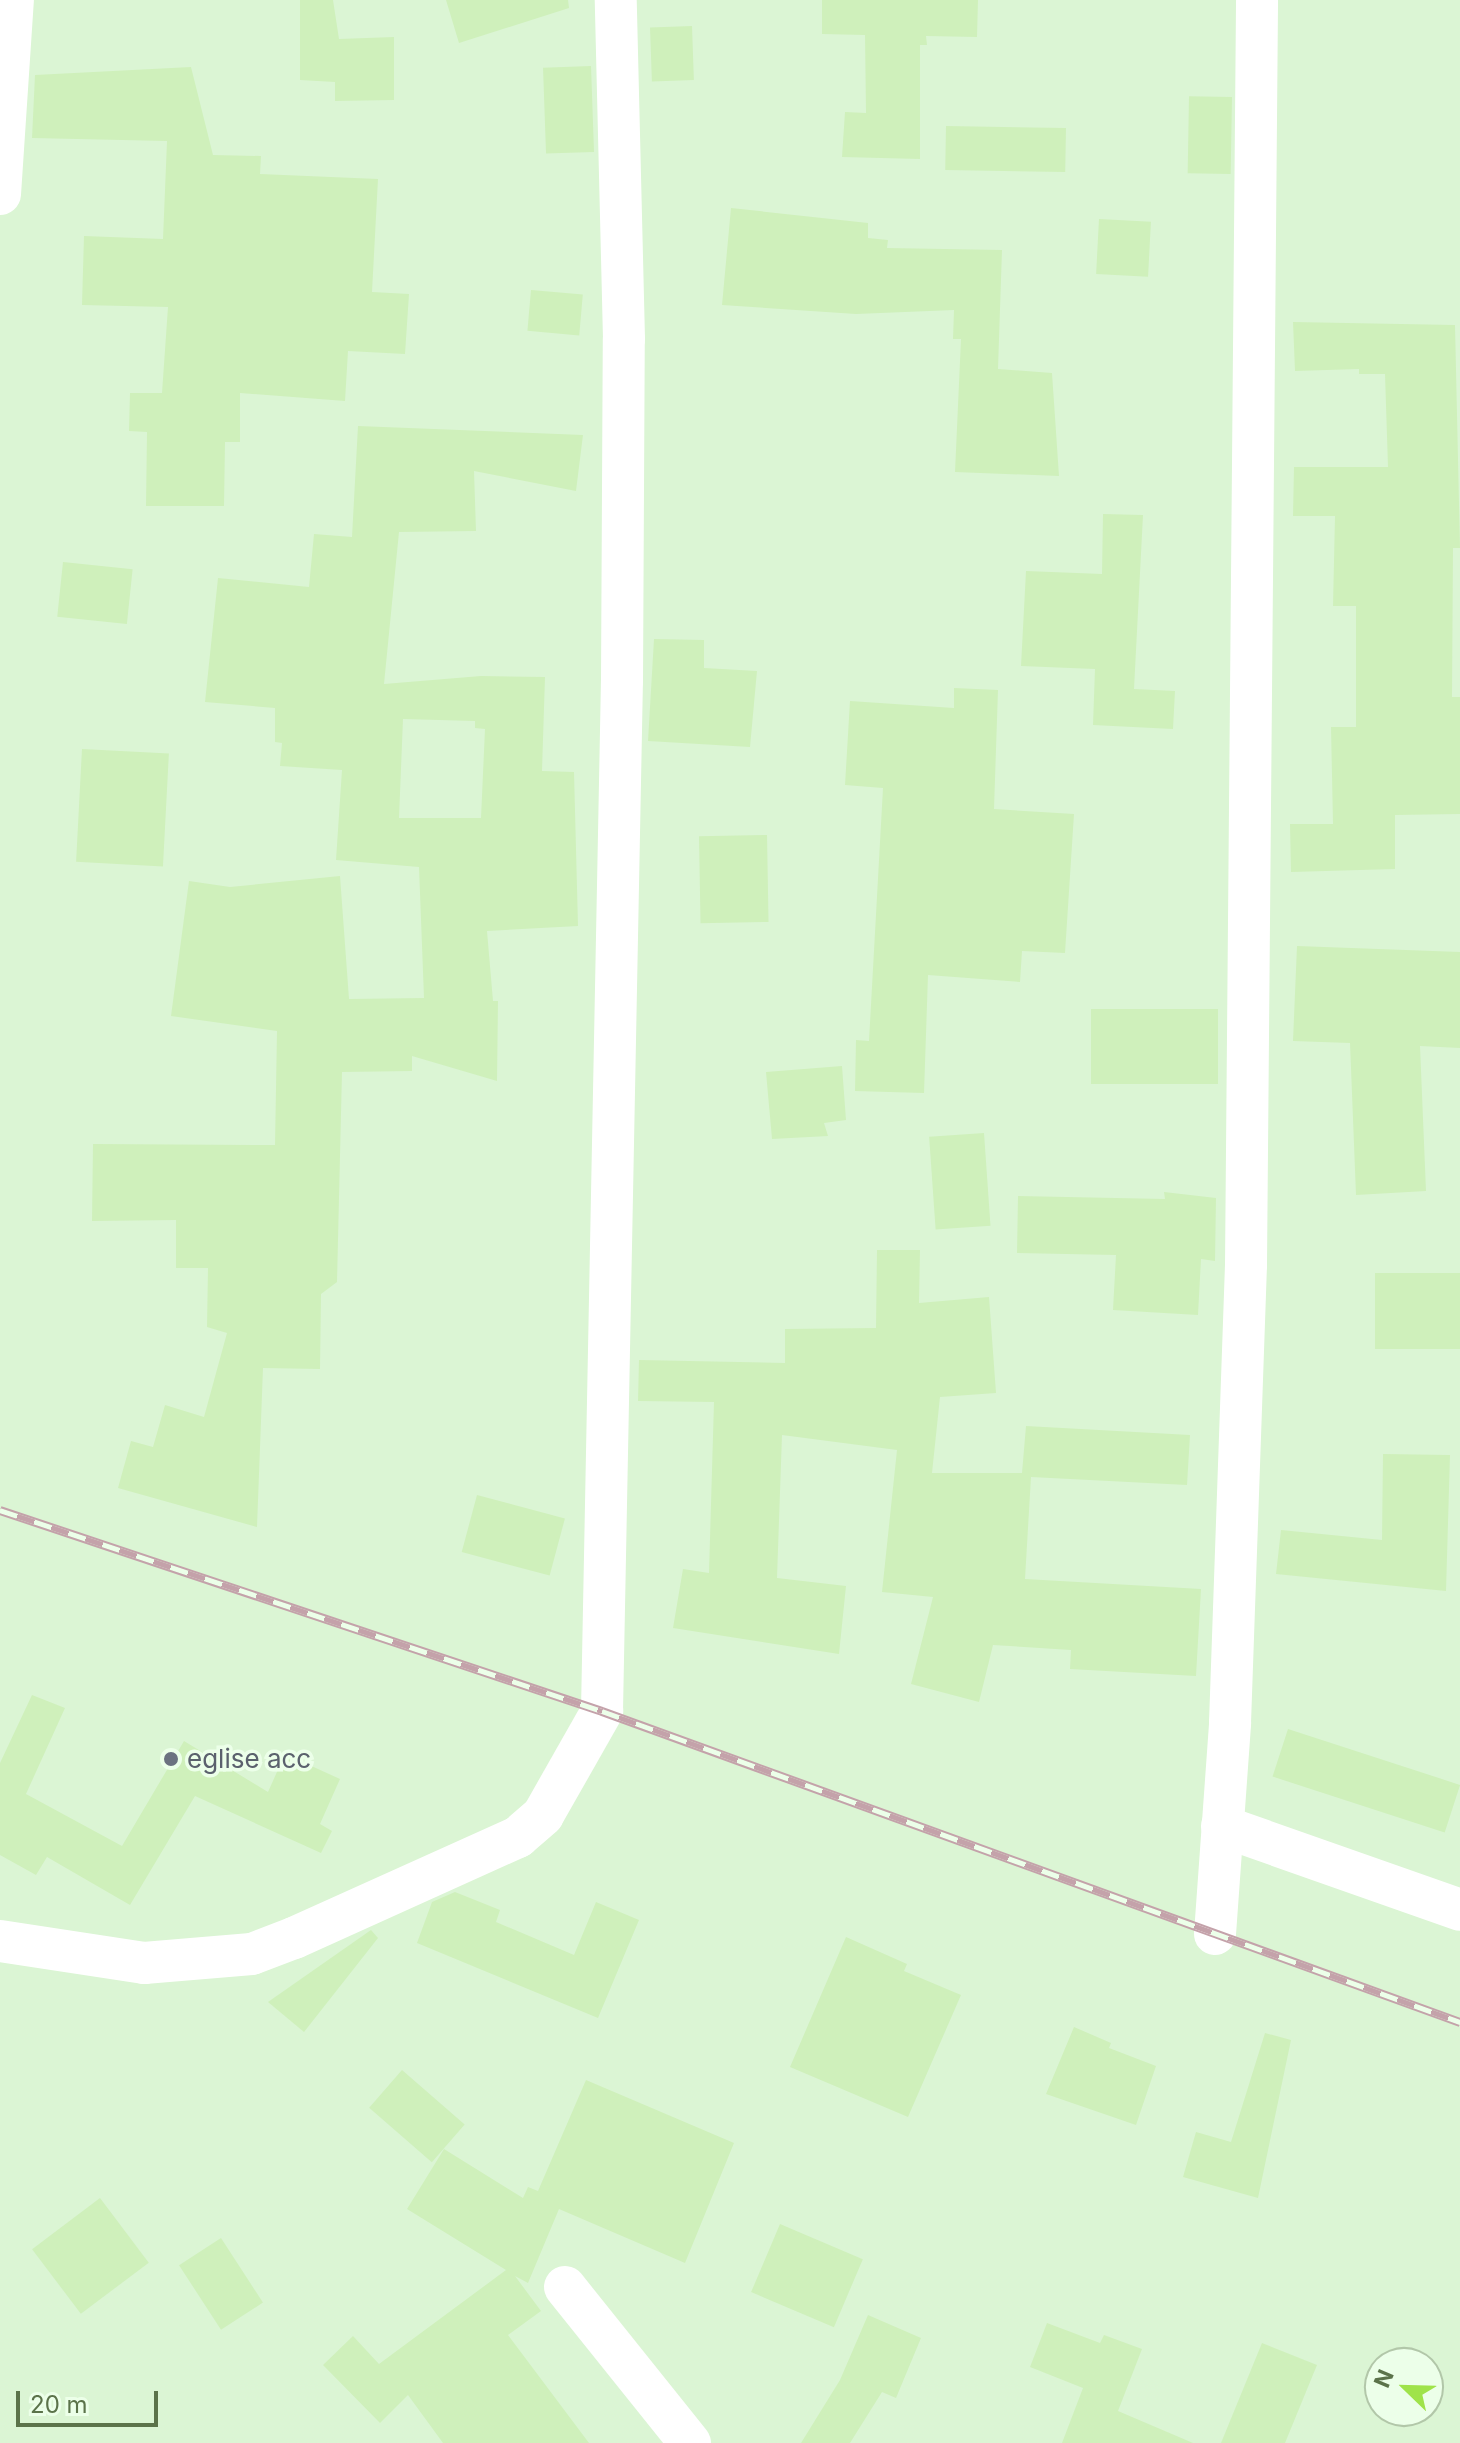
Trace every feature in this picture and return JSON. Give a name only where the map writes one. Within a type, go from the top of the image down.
[{"type":"street","points":[[0,194],[13,0]]},
{"type":"street","points":[[0,1941],[144,1963],[219,1959],[266,1949],[401,1894],[518,1837],[543,1815],[602,1711],[622,681],[624,339],[616,0]]},
{"type":"street","points":[[1215,1934],[1246,1265],[1257,0]]},
{"type":"street","points":[[1222,1826],[1460,1910]]},
{"type":"street","points":[[565,2287],[690,2443]]},
{"type":"shaded area","points":[[0,0],[1460,0],[1460,2443],[0,2443]]},
{"type":"building","points":[[300,0],[333,0],[339,39],[394,37],[394,100],[335,101],[335,82],[300,80]]},
{"type":"building","points":[[446,0],[568,0],[569,8],[459,43]]},
{"type":"building","points":[[822,0],[978,0],[977,37],[926,36],[927,45],[920,45],[920,159],[842,157],[845,112],[866,113],[865,35],[822,34]]},
{"type":"building","points":[[692,26],[694,80],[652,81],[650,27]]},
{"type":"building","points":[[591,66],[594,152],[546,154],[543,68]]},
{"type":"building","points":[[191,67],[213,155],[261,156],[260,174],[378,179],[372,292],[409,294],[405,354],[348,351],[345,401],[240,393],[240,442],[225,442],[224,506],[146,506],[147,432],[129,431],[130,393],[162,393],[168,307],[82,305],[84,236],[163,239],[167,141],[32,138],[35,75]]},
{"type":"building","points":[[1189,96],[1232,97],[1231,174],[1188,173]]},
{"type":"building","points":[[946,126],[1066,128],[1065,172],[945,170]]},
{"type":"building","points":[[731,208],[868,223],[868,238],[888,240],[887,248],[1002,250],[998,369],[1052,373],[1059,476],[955,472],[961,339],[953,339],[954,310],[856,314],[722,305]]},
{"type":"building","points":[[1099,219],[1151,222],[1148,277],[1096,274]]},
{"type":"building","points":[[531,290],[583,295],[579,335],[527,331]]},
{"type":"building","points":[[1293,322],[1455,325],[1460,548],[1453,548],[1452,697],[1460,697],[1460,814],[1395,815],[1395,869],[1291,872],[1290,824],[1333,824],[1331,727],[1356,727],[1356,606],[1333,606],[1335,516],[1293,516],[1294,467],[1388,467],[1385,374],[1359,374],[1359,369],[1295,371]]},
{"type":"building","points":[[358,426],[583,435],[576,491],[474,471],[476,531],[399,532],[384,684],[481,676],[545,677],[542,771],[574,772],[578,926],[487,931],[493,1001],[498,1001],[497,1081],[412,1056],[412,1071],[342,1072],[337,1282],[321,1294],[320,1369],[263,1368],[257,1527],[118,1488],[131,1441],[153,1447],[165,1405],[204,1417],[227,1333],[207,1327],[208,1268],[176,1268],[176,1220],[92,1221],[93,1144],[275,1145],[277,1031],[171,1016],[189,881],[230,887],[340,876],[349,999],[424,998],[419,867],[336,860],[342,770],[280,766],[282,743],[275,742],[275,708],[205,702],[218,578],[309,587],[314,534],[352,537]],"holes":[[[403,719],[475,721],[475,728],[485,729],[481,818],[399,818]]]},
{"type":"building","points":[[1103,514],[1143,515],[1134,689],[1175,691],[1173,729],[1093,725],[1095,669],[1021,666],[1026,571],[1102,574]]},
{"type":"building","points":[[63,562],[133,569],[127,624],[57,617]]},
{"type":"building","points":[[654,639],[704,640],[704,668],[757,671],[750,747],[648,741]]},
{"type":"building","points":[[954,688],[998,690],[994,809],[1074,814],[1065,953],[1022,951],[1020,982],[928,975],[924,1093],[855,1091],[856,1040],[869,1041],[883,788],[845,785],[850,701],[954,708]]},
{"type":"building","points":[[82,749],[169,754],[163,866],[76,862]]},
{"type":"building","points":[[767,835],[769,922],[701,923],[699,836]]},
{"type":"building","points":[[1297,946],[1460,952],[1460,1048],[1420,1046],[1426,1191],[1356,1195],[1350,1043],[1293,1041]]},
{"type":"building","points":[[1091,1009],[1218,1009],[1218,1084],[1091,1084]]},
{"type":"building","points":[[842,1066],[846,1120],[824,1123],[828,1136],[772,1139],[766,1072]]},
{"type":"building","points":[[984,1133],[990,1226],[936,1230],[929,1137]]},
{"type":"building","points":[[1164,1192],[1216,1198],[1215,1261],[1201,1259],[1198,1315],[1113,1310],[1116,1255],[1017,1253],[1018,1196],[1165,1199]]},
{"type":"building","points":[[877,1250],[920,1250],[919,1303],[989,1297],[996,1393],[940,1397],[932,1473],[1022,1473],[1026,1426],[1190,1435],[1187,1485],[1031,1477],[1025,1579],[1201,1589],[1196,1676],[1070,1669],[1071,1650],[993,1645],[979,1702],[911,1684],[933,1597],[882,1592],[897,1450],[782,1435],[777,1578],[846,1586],[839,1654],[673,1628],[683,1569],[709,1573],[714,1402],[638,1401],[639,1360],[785,1363],[785,1329],[876,1328]]},
{"type":"building","points":[[1375,1273],[1460,1273],[1460,1349],[1375,1349]]},
{"type":"building","points":[[1383,1454],[1450,1455],[1446,1591],[1276,1574],[1281,1530],[1382,1540]]},
{"type":"building","points":[[477,1495],[565,1519],[550,1576],[462,1552]]},
{"type":"building","points":[[32,1695],[65,1708],[26,1794],[122,1846],[184,1741],[268,1792],[285,1754],[340,1779],[320,1824],[332,1831],[321,1853],[195,1796],[130,1905],[47,1857],[36,1875],[0,1855],[0,1763]]},
{"type":"building","points":[[1288,1729],[1460,1785],[1445,1832],[1273,1777]]},
{"type":"building","points":[[455,1892],[500,1910],[496,1922],[574,1955],[596,1902],[639,1920],[598,2018],[417,1943],[432,1902]]},
{"type":"building","points":[[371,1930],[378,1938],[304,2032],[268,2002]]},
{"type":"building","points":[[846,1937],[907,1964],[904,1971],[961,1995],[908,2117],[790,2067]]},
{"type":"building","points":[[1074,2027],[1111,2043],[1109,2048],[1156,2066],[1136,2125],[1046,2094]]},
{"type":"building","points":[[1265,2033],[1291,2040],[1258,2198],[1183,2177],[1196,2132],[1231,2142]]},
{"type":"building","points":[[402,2070],[465,2124],[432,2162],[369,2108]]},
{"type":"building","points":[[586,2080],[734,2143],[685,2263],[559,2209],[528,2283],[515,2276],[541,2311],[508,2335],[589,2443],[443,2443],[408,2395],[380,2423],[323,2365],[353,2336],[379,2364],[506,2270],[407,2209],[444,2149],[523,2198],[528,2187],[538,2191]]},
{"type":"building","points":[[100,2198],[149,2263],[81,2314],[32,2249]]},
{"type":"building","points":[[780,2224],[863,2259],[834,2327],[751,2292]]},
{"type":"building","points":[[221,2238],[263,2303],[221,2330],[179,2265]]},
{"type":"building","points":[[868,2315],[921,2338],[896,2398],[882,2392],[850,2443],[801,2443],[840,2380]]},
{"type":"building","points":[[1047,2323],[1100,2343],[1104,2335],[1142,2349],[1118,2411],[1193,2443],[1062,2443],[1083,2388],[1030,2367]]},
{"type":"building","points":[[1262,2343],[1317,2365],[1285,2443],[1221,2443]]},
{"type":"railway","points":[[0,1510],[602,1711],[1460,2022]]},
{"type":"place","name":"eglise acc","points":[[171,1759]]}]
